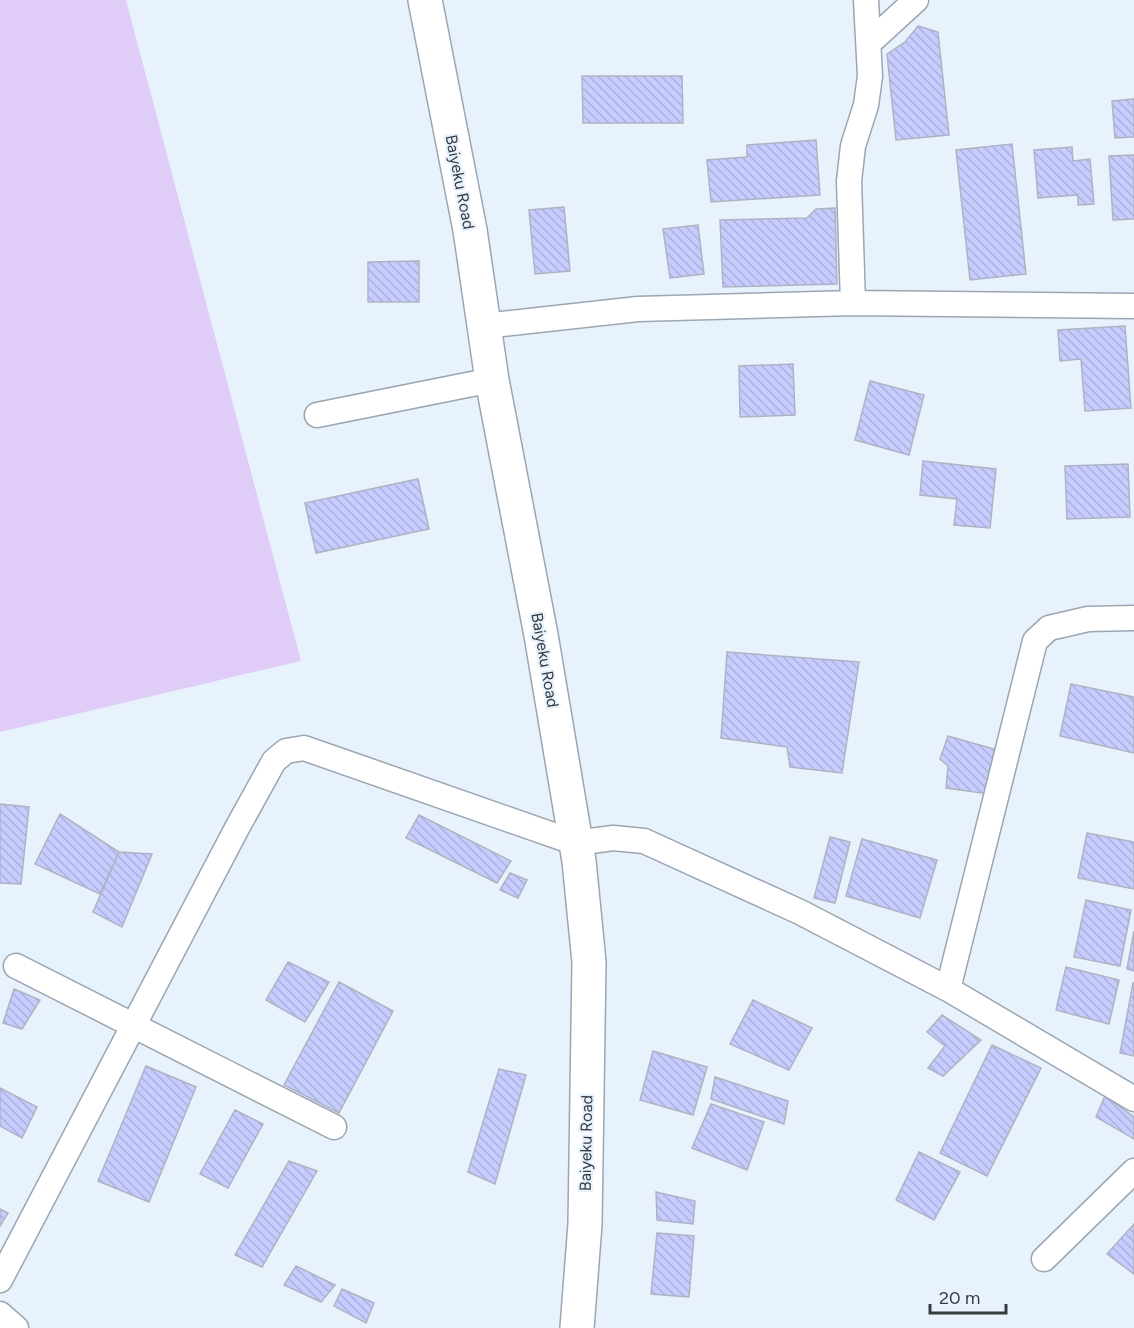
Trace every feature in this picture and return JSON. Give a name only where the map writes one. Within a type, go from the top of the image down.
[{"type":"main road","name":"Baiyeku Road","points":[[425,0],[470,230],[492,380],[539,624],[576,843],[589,962],[585,1224],[577,1328]]},
{"type":"street","points":[[853,303],[849,181],[853,146],[866,105],[870,76],[866,0]]},
{"type":"street","points":[[869,43],[916,0]]},
{"type":"street","points":[[484,327],[638,309],[853,303],[1134,306]]},
{"type":"street","points":[[317,416],[492,380]]},
{"type":"street","points":[[948,989],[1035,641],[1049,628],[1088,619],[1134,618]]},
{"type":"street","points":[[0,1280],[274,761],[286,751],[304,748],[576,843],[602,839],[644,841],[800,912],[948,989],[1134,1099]]},
{"type":"street","points":[[16,966],[334,1127]]},
{"type":"street","points":[[1044,1259],[1134,1171]]},
{"type":"street","points":[[0,1314],[16,1328]]},
{"type":"shaded area","points":[[0,0],[126,0],[301,661],[0,732]]},
{"type":"building","points":[[918,26],[938,32],[949,135],[896,140],[887,54],[905,42]]},
{"type":"building","points":[[582,76],[682,76],[683,123],[583,123]]},
{"type":"building","points":[[1134,99],[1134,137],[1115,138],[1112,101]]},
{"type":"building","points":[[816,140],[820,195],[711,202],[707,160],[747,157],[747,145]]},
{"type":"building","points":[[1012,144],[1026,274],[970,280],[956,150]]},
{"type":"building","points":[[1072,147],[1073,161],[1090,159],[1094,204],[1078,205],[1078,195],[1038,198],[1034,150]]},
{"type":"building","points":[[1134,155],[1134,219],[1113,220],[1109,156]]},
{"type":"building","points":[[564,207],[570,271],[535,274],[529,210]]},
{"type":"building","points":[[835,208],[837,284],[723,287],[720,220],[807,218],[816,209]]},
{"type":"building","points":[[698,225],[704,274],[670,278],[663,229]]},
{"type":"building","points":[[419,261],[419,302],[368,302],[368,262]]},
{"type":"building","points":[[1125,326],[1131,408],[1085,411],[1081,359],[1060,361],[1058,330]]},
{"type":"building","points":[[793,364],[795,415],[740,417],[739,366]]},
{"type":"building","points":[[870,381],[924,395],[909,455],[855,440]]},
{"type":"building","points":[[923,461],[996,469],[990,528],[954,525],[957,499],[920,495]]},
{"type":"building","points":[[1128,464],[1130,517],[1067,519],[1065,466]]},
{"type":"building","points":[[418,479],[429,529],[316,553],[305,503]]},
{"type":"building","points":[[727,652],[859,662],[842,773],[790,767],[787,747],[721,738]]},
{"type":"building","points":[[1071,684],[1134,697],[1134,753],[1060,736]]},
{"type":"building","points":[[948,736],[994,749],[989,794],[946,788],[948,766],[940,759]]},
{"type":"building","points":[[0,804],[29,807],[21,884],[0,883]]},
{"type":"building","points":[[60,814],[119,852],[100,894],[35,864]]},
{"type":"building","points":[[419,815],[511,861],[497,883],[406,838]]},
{"type":"building","points":[[1087,833],[1134,842],[1134,889],[1078,878]]},
{"type":"building","points":[[830,837],[850,842],[835,903],[814,898]]},
{"type":"building","points":[[862,839],[937,860],[920,918],[846,896]]},
{"type":"building","points":[[119,852],[152,854],[122,927],[93,912]]},
{"type":"building","points":[[510,873],[527,880],[518,898],[500,890]]},
{"type":"building","points":[[1086,900],[1131,910],[1120,966],[1074,957]]},
{"type":"building","points":[[1134,931],[1134,971],[1127,969]]},
{"type":"building","points":[[288,962],[329,982],[305,1022],[266,1000]]},
{"type":"building","points":[[1066,967],[1119,980],[1109,1024],[1056,1010]]},
{"type":"building","points":[[339,982],[393,1011],[339,1113],[284,1085]]},
{"type":"building","points":[[1134,983],[1134,1056],[1120,1053]]},
{"type":"building","points":[[14,989],[40,1000],[22,1029],[3,1023]]},
{"type":"building","points":[[753,1000],[812,1028],[789,1070],[730,1044]]},
{"type":"building","points":[[942,1015],[981,1040],[943,1076],[928,1068],[945,1046],[927,1032]]},
{"type":"building","points":[[992,1045],[1041,1068],[987,1176],[940,1153]]},
{"type":"building","points":[[653,1051],[707,1067],[693,1115],[640,1100]]},
{"type":"building","points":[[146,1066],[196,1087],[149,1202],[98,1181]]},
{"type":"building","points":[[499,1069],[526,1075],[495,1184],[468,1172]]},
{"type":"building","points":[[715,1077],[788,1101],[784,1124],[711,1099]]},
{"type":"building","points":[[0,1088],[37,1107],[22,1138],[0,1126]]},
{"type":"building","points":[[1105,1096],[1134,1117],[1134,1139],[1096,1117]]},
{"type":"building","points":[[711,1104],[764,1122],[747,1170],[692,1148]]},
{"type":"building","points":[[235,1110],[263,1124],[228,1188],[200,1174]]},
{"type":"building","points":[[919,1152],[960,1172],[934,1220],[896,1200]]},
{"type":"building","points":[[289,1161],[317,1171],[262,1267],[235,1255]]},
{"type":"building","points":[[656,1192],[695,1201],[693,1224],[657,1220]]},
{"type":"building","points":[[0,1209],[8,1213],[0,1226]]},
{"type":"building","points":[[1134,1224],[1134,1274],[1107,1254]]},
{"type":"building","points":[[657,1233],[694,1236],[689,1297],[651,1294]]},
{"type":"building","points":[[296,1266],[335,1285],[321,1302],[284,1285]]},
{"type":"building","points":[[342,1289],[374,1303],[366,1323],[334,1306]]}]
